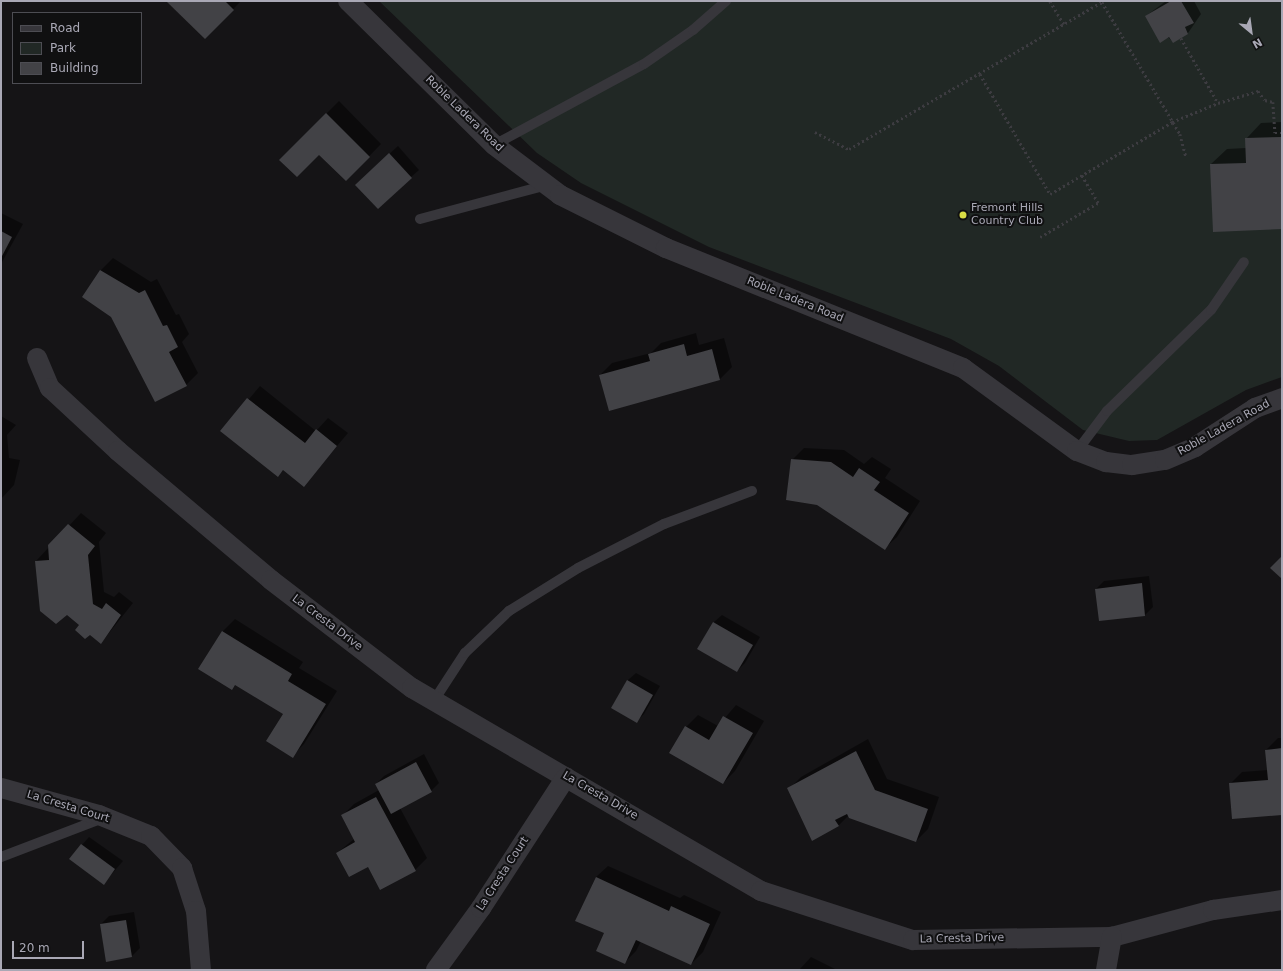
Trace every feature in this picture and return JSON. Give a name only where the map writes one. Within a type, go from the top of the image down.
[{"type":"street","name":"Roble Ladera Road","points":[[348,1],[494,145],[560,195],[666,248],[963,368],[1076,451],[1106,462],[1132,465],[1165,460],[1195,447],[1256,408],[1282,398]]},
{"type":"street","name":"La Cresta Drive","points":[[37,358],[50,388],[118,451],[271,580],[433,702],[566,777],[761,891],[913,940],[1112,937],[1214,910],[1282,900]]},
{"type":"street","name":"La Cresta Court","points":[[436,970],[481,908],[566,777]]},
{"type":"street","name":"La Cresta Court","points":[[1,788],[105,818],[151,836],[182,868],[196,911],[201,970]]},
{"type":"street","points":[[1106,970],[1112,937]]},
{"type":"lane","points":[[494,145],[644,64],[693,30],[726,1]]},
{"type":"lane","points":[[420,218],[547,185]]},
{"type":"lane","points":[[1076,451],[1107,411],[1211,310],[1244,262]]},
{"type":"lane","points":[[433,702],[465,653],[509,611],[578,568],[664,524],[752,491]]},
{"type":"lane","points":[[1,857],[105,818]]},
{"type":"path","points":[[1050,1],[1064,24]]},
{"type":"path","points":[[815,132],[849,149],[1102,2],[1180,134],[1186,156]]},
{"type":"path","points":[[1181,38],[1218,103]]},
{"type":"path","points":[[980,74],[1050,194],[1172,122],[1218,103],[1258,91],[1265,100],[1272,102],[1275,133],[1282,133]]},
{"type":"path","points":[[1040,237],[1098,203],[1081,175]]},
{"type":"green space","name":"Fremont Hills Country Club","points":[[379,1],[1282,1],[1282,377],[1246,390],[1157,440],[1129,441],[1083,430],[999,366],[951,339],[709,247],[581,183],[537,153]]},
{"type":"building","points":[[166,1],[225,1],[234,10],[205,39]]},
{"type":"building","points":[[1171,1],[1181,1],[1194,23],[1185,27],[1188,34],[1173,43],[1169,37],[1160,43],[1145,16]]},
{"type":"building","points":[[326,113],[370,157],[346,181],[319,155],[297,177],[279,160]]},
{"type":"building","points":[[1282,137],[1282,229],[1213,232],[1210,164],[1246,163],[1245,138]]},
{"type":"building","points":[[389,153],[412,178],[378,209],[355,185]]},
{"type":"building","points":[[1,231],[12,237],[1,258]]},
{"type":"building","points":[[100,270],[139,293],[145,290],[163,326],[167,325],[178,347],[169,352],[187,386],[155,402],[111,317],[82,297]]},
{"type":"building","points":[[684,344],[687,356],[712,349],[720,380],[609,411],[599,375],[650,361],[648,354]]},
{"type":"building","points":[[247,398],[305,443],[316,429],[337,446],[304,487],[283,470],[278,477],[220,431]]},
{"type":"building","points":[[791,459],[831,462],[853,477],[859,468],[880,482],[874,490],[909,513],[885,550],[817,505],[786,500]]},
{"type":"building","points":[[68,524],[95,546],[88,555],[93,604],[102,609],[106,603],[121,615],[101,644],[90,635],[85,639],[75,630],[79,625],[67,615],[56,624],[40,611],[35,561],[49,560],[48,545]]},
{"type":"building","points":[[1282,556],[1282,579],[1270,568]]},
{"type":"building","points":[[1142,583],[1145,616],[1099,621],[1095,589]]},
{"type":"building","points":[[713,622],[753,645],[737,672],[697,649]]},
{"type":"building","points":[[222,631],[292,674],[288,681],[326,704],[293,758],[266,741],[283,714],[235,685],[232,690],[198,669]]},
{"type":"building","points":[[627,680],[653,695],[637,723],[611,708]]},
{"type":"building","points":[[723,716],[753,733],[723,784],[669,753],[685,726],[709,740]]},
{"type":"building","points":[[1282,748],[1282,815],[1232,819],[1229,783],[1268,780],[1265,750]]},
{"type":"building","points":[[856,751],[875,790],[928,809],[916,842],[849,818],[847,814],[835,820],[839,826],[812,841],[787,788]]},
{"type":"building","points":[[416,762],[432,792],[391,814],[375,784]]},
{"type":"building","points":[[376,797],[416,871],[380,890],[368,867],[349,877],[336,853],[355,842],[341,815]]},
{"type":"building","points":[[81,844],[115,869],[104,885],[69,859]]},
{"type":"building","points":[[596,877],[669,911],[671,906],[710,924],[691,965],[636,940],[625,964],[596,951],[604,933],[575,921]]},
{"type":"building","points":[[126,920],[132,957],[106,962],[100,924]]},
{"type":"place","name":"Fremont Hills Country Club","points":[[963,215]]}]
